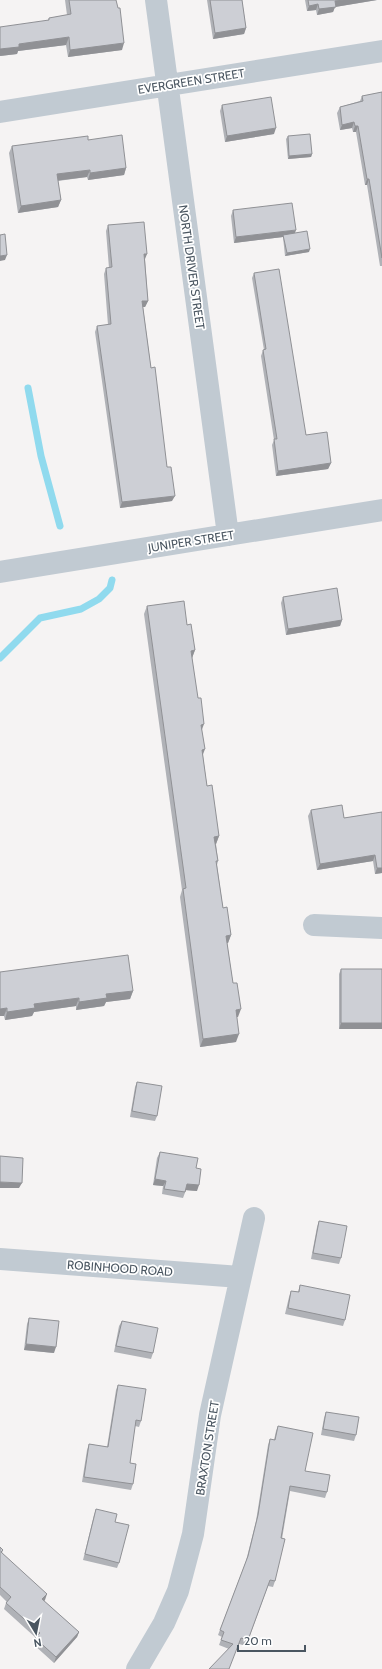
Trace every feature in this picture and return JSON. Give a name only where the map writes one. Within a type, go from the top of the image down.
[{"type":"street","name":"NORTH DRIVER STREET","points":[[156,0],[228,535]]},
{"type":"street","name":"EVERGREEN STREET","points":[[0,112],[382,51]]},
{"type":"street","name":"JUNIPER STREET","points":[[0,572],[382,510]]},
{"type":"street","points":[[314,925],[382,928]]},
{"type":"street","name":"BRAXTON STREET","points":[[138,1669],[164,1623],[178,1592],[193,1534],[210,1415],[254,1218]]},
{"type":"street","name":"ROBINHOOD ROAD","points":[[0,1259],[240,1276]]},
{"type":"building","points":[[69,0],[116,0],[118,8],[120,8],[124,43],[70,50],[69,37],[19,44],[19,47],[0,49],[0,27],[49,20],[49,18],[71,14]]},
{"type":"building","points":[[210,0],[242,0],[246,28],[215,33]]},
{"type":"building","points":[[308,0],[344,0],[335,1],[336,7],[319,9],[318,4],[309,6]]},
{"type":"building","points":[[382,92],[382,258],[369,179],[367,179],[358,126],[355,126],[354,122],[342,125],[340,107],[363,101],[362,96]]},
{"type":"building","points":[[271,97],[276,128],[227,136],[222,105]]},
{"type":"building","points":[[310,134],[312,154],[289,156],[288,136]]},
{"type":"building","points":[[122,135],[126,168],[90,173],[90,170],[57,174],[61,200],[21,206],[12,146],[88,136],[88,140]]},
{"type":"building","points":[[292,203],[296,230],[236,237],[233,210]]},
{"type":"building","points":[[144,222],[147,254],[144,254],[148,301],[142,301],[151,368],[155,367],[167,467],[171,467],[175,496],[122,502],[97,326],[111,324],[106,268],[112,267],[108,225]]},
{"type":"building","points":[[307,231],[310,249],[287,253],[283,235]]},
{"type":"building","points":[[5,234],[7,255],[0,256],[0,235]]},
{"type":"building","points":[[279,269],[306,435],[327,432],[331,463],[278,471],[274,439],[277,439],[263,350],[266,349],[254,273]]},
{"type":"building","points":[[337,588],[342,620],[288,629],[283,597]]},
{"type":"building","points":[[184,601],[187,625],[191,624],[195,650],[191,651],[198,698],[201,698],[204,724],[201,725],[205,749],[202,750],[207,786],[212,785],[219,836],[214,837],[218,861],[216,861],[223,908],[227,907],[231,935],[226,936],[233,983],[237,983],[241,1009],[236,1010],[239,1034],[203,1039],[183,889],[186,888],[147,606]]},
{"type":"building","points":[[342,805],[344,818],[382,812],[382,868],[377,868],[375,855],[320,864],[311,810]]},
{"type":"building","points":[[128,955],[133,991],[106,994],[107,998],[79,1002],[79,998],[34,1004],[35,1008],[7,1012],[7,1008],[0,1009],[0,972]]},
{"type":"building","points":[[341,969],[382,969],[382,1023],[341,1023]]},
{"type":"building","points":[[137,1082],[162,1086],[157,1116],[132,1111]]},
{"type":"building","points":[[160,1152],[198,1158],[196,1168],[201,1169],[199,1185],[187,1184],[185,1192],[164,1189],[166,1181],[155,1179]]},
{"type":"building","points":[[0,1156],[23,1158],[22,1183],[0,1182]]},
{"type":"building","points":[[319,1221],[347,1226],[341,1258],[313,1253]]},
{"type":"building","points":[[300,1285],[350,1295],[345,1320],[288,1308],[291,1291],[299,1292]]},
{"type":"building","points":[[29,1318],[59,1321],[56,1347],[26,1344]]},
{"type":"building","points":[[122,1321],[158,1328],[153,1353],[116,1346]]},
{"type":"building","points":[[118,1385],[146,1389],[141,1421],[136,1420],[130,1463],[136,1464],[133,1484],[84,1477],[89,1444],[108,1447]]},
{"type":"building","points":[[326,1412],[359,1417],[356,1435],[323,1429]]},
{"type":"building","points":[[278,1426],[313,1433],[305,1471],[330,1475],[327,1492],[290,1486],[281,1538],[285,1539],[275,1581],[270,1580],[248,1640],[241,1638],[229,1669],[209,1669],[233,1644],[221,1640],[224,1632],[220,1630],[248,1556],[258,1515],[270,1439],[275,1440]]},
{"type":"building","points":[[96,1509],[117,1514],[115,1522],[129,1525],[119,1563],[85,1554]]},
{"type":"building","points":[[0,1547],[3,1550],[1,1552],[47,1594],[42,1599],[79,1632],[56,1657],[35,1638],[40,1633],[6,1603],[11,1597],[0,1587]]},
{"type":"waterway","points":[[28,388],[41,456],[60,526]]},
{"type":"waterway","points":[[0,658],[40,618],[81,609],[99,599],[110,588],[112,580]]}]
